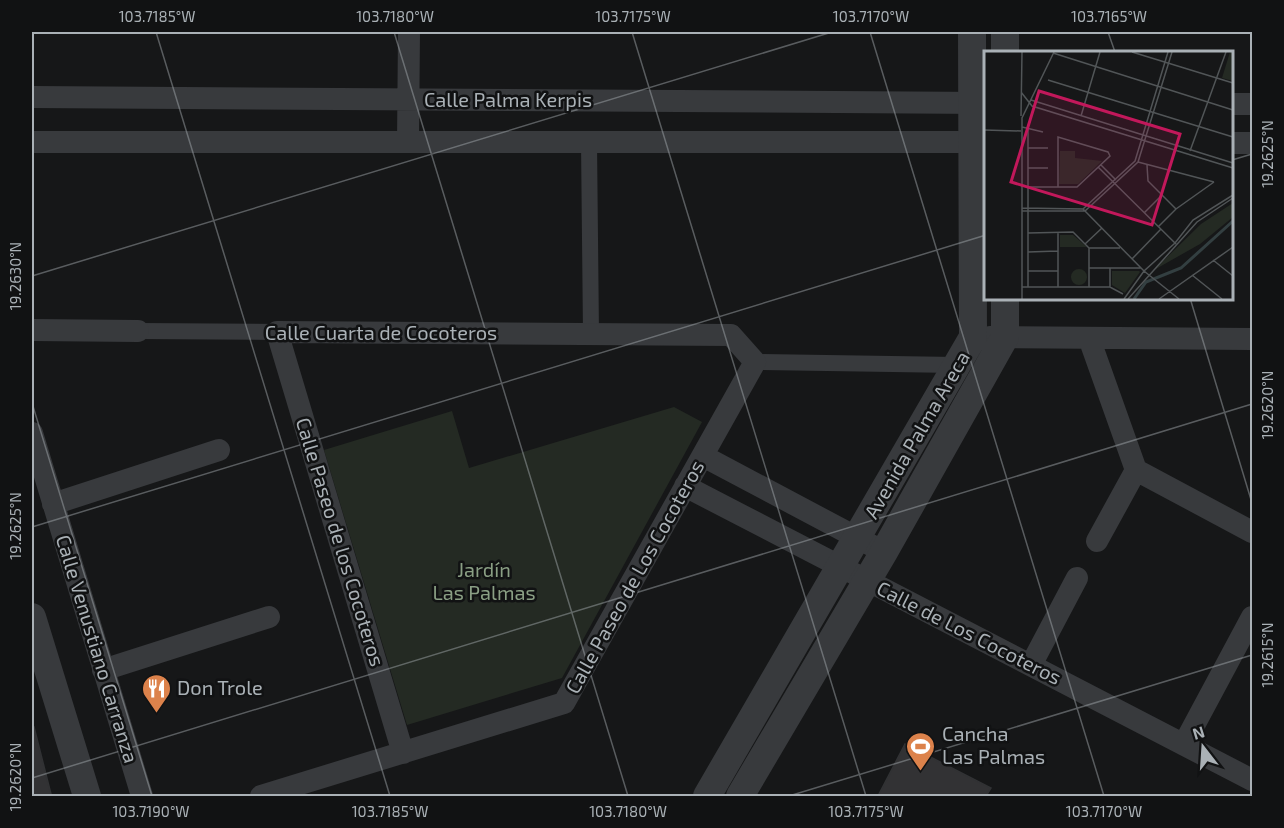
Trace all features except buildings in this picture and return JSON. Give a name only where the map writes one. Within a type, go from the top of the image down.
[{"type":"street","points":[[408,142],[409,32]]},
{"type":"street","name":"Avenida Palma Areca","points":[[707,796],[973,337],[979,103],[972,32]]},
{"type":"street","points":[[1005,32],[1005,51]]},
{"type":"street","name":"Calle Palma Kerpis","points":[[32,97],[979,103]]},
{"type":"street","points":[[1233,104],[1252,104]]},
{"type":"street","points":[[32,142],[979,142]]},
{"type":"street","points":[[590,142],[591,334]]},
{"type":"street","points":[[1233,143],[1252,143]]},
{"type":"street","name":"Avenida Palma Areca","points":[[740,796],[868,580],[1005,337],[1005,300]]},
{"type":"street","name":"Calle Cuarta de Cocoteros","points":[[32,330],[731,335],[755,362]]},
{"type":"street","name":"Calle Paseo de los Cocoteros","points":[[278,332],[403,753]]},
{"type":"street","points":[[973,337],[1252,339]]},
{"type":"street","points":[[1089,338],[1136,470],[1252,532]]},
{"type":"street","points":[[755,362],[957,365]]},
{"type":"street","name":"Calle Paseo de Los Cocoteros","points":[[261,796],[564,703],[755,362]]},
{"type":"street","name":"Calle Venustiano Carranza","points":[[32,433],[142,796]]},
{"type":"street","points":[[53,504],[219,450]]},
{"type":"street","name":"Calle de Los Cocoteros","points":[[703,456],[884,552]]},
{"type":"street","points":[[1097,541],[1136,470]]},
{"type":"street","name":"Calle de Los Cocoteros","points":[[686,486],[1252,780]]},
{"type":"street","points":[[1031,665],[1077,578]]},
{"type":"street","points":[[32,617],[87,796]]},
{"type":"street","points":[[103,670],[269,617]]},
{"type":"street","points":[[1184,744],[1252,617]]},
{"type":"green space","name":"Jardín Las Palmas","points":[[674,407],[702,422],[562,678],[407,725],[324,450],[452,411],[469,468]]},
{"type":"place","name":"Don Trole","points":[[156,714]]},
{"type":"place","name":"Cancha Las Palmas","points":[[921,772]]}]
